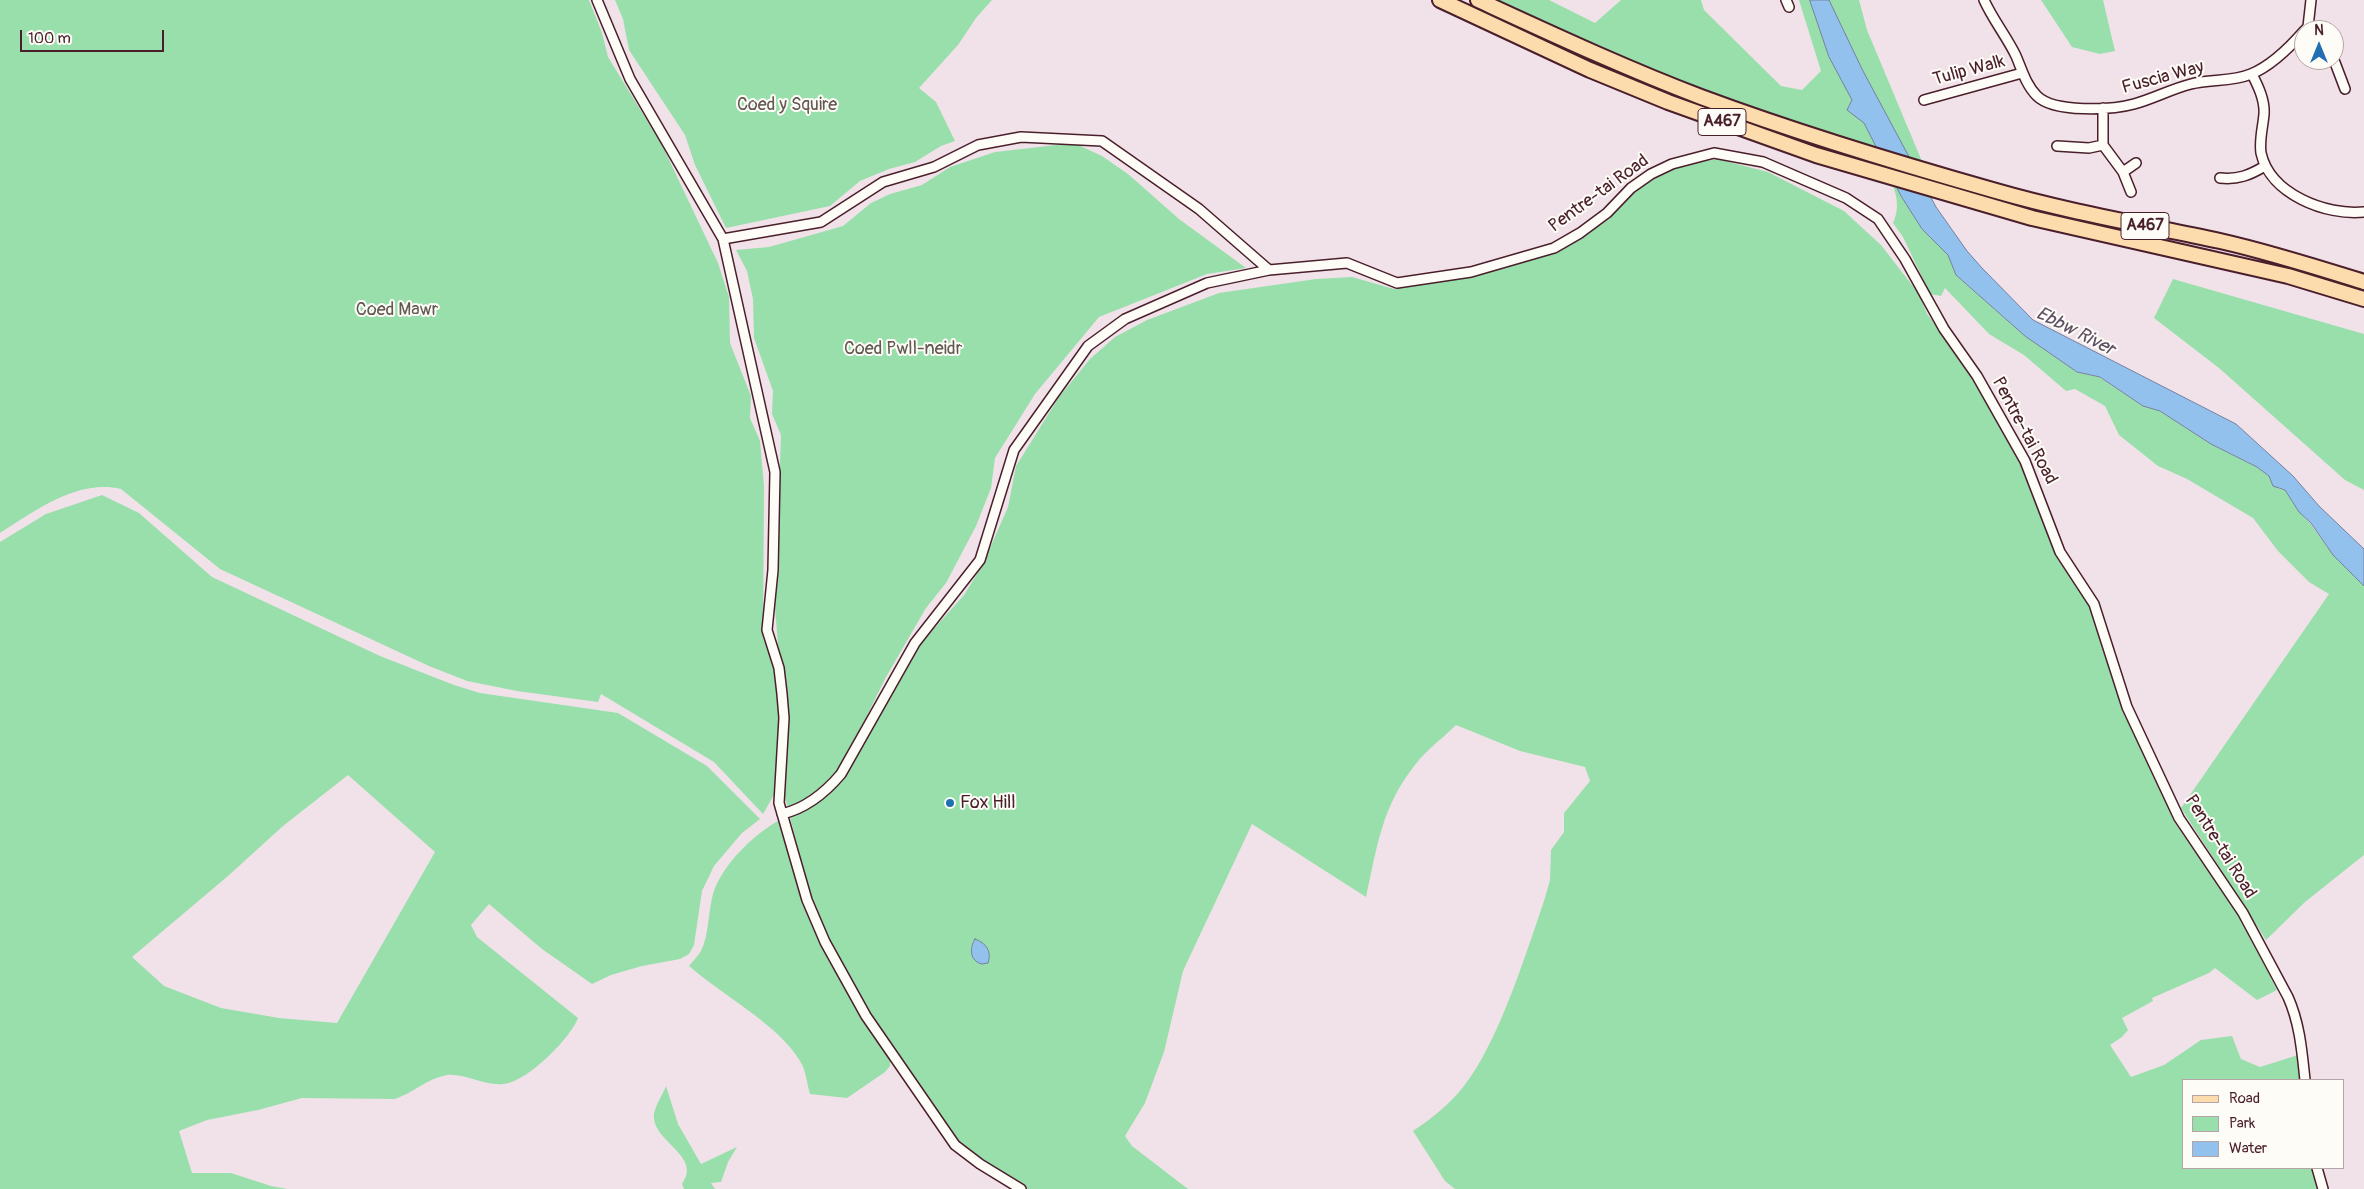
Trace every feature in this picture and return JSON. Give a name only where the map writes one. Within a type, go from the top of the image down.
[{"type":"main road","name":"A467","points":[[1440,0],[1572,62],[1668,102],[1857,168],[2042,221],[2288,276],[2364,299]]},
{"type":"main road","name":"A467","points":[[1478,0],[1596,55],[1702,97],[1854,148],[2041,203],[2220,241],[2288,258],[2364,282]]},
{"type":"street","points":[[597,0],[630,79],[723,239],[775,472],[773,570],[767,630],[779,668],[784,718],[778,803],[810,909],[825,942],[866,1016],[955,1146],[1021,1189]]},
{"type":"street","name":"Fuscia Way","points":[[1984,0],[1993,20],[2016,56],[2022,73],[2038,97],[2057,106],[2102,108],[2133,104],[2192,84],[2252,74],[2294,43]]},
{"type":"street","name":"Fuscia Way","points":[[2309,20],[2311,0]]},
{"type":"street","points":[[2338,70],[2345,89]]},
{"type":"street","name":"Tulip Walk","points":[[1924,100],[2022,73]]},
{"type":"street","points":[[2252,74],[2260,92],[2264,112],[2261,151],[2265,166],[2271,176],[2316,206],[2354,213],[2364,212]]},
{"type":"street","points":[[2102,108],[2103,145],[2123,172],[2131,192]]},
{"type":"street","points":[[723,239],[821,222],[883,182],[934,167],[978,145],[1020,137],[1102,141],[1199,208],[1269,270]]},
{"type":"street","points":[[2057,146],[2089,148],[2103,145]]},
{"type":"street","name":"Pentre-tai Road","points":[[782,814],[808,804],[828,790],[841,774],[915,643],[980,560],[1014,450],[1088,346],[1125,319],[1208,283],[1269,270],[1347,263],[1398,283],[1471,272],[1554,248],[1580,233],[1607,213],[1632,188],[1651,174],[1672,164],[1714,153],[1763,162],[1846,198],[1878,219],[1905,259],[1944,329],[1987,393],[2026,461],[2060,552],[2094,604],[2127,707],[2179,818],[2243,913],[2288,997],[2294,1010],[2302,1048],[2305,1079]]},
{"type":"street","points":[[2123,172],[2136,163]]},
{"type":"street","points":[[2220,178],[2232,179],[2248,176],[2265,166]]},
{"type":"street","points":[[2317,1169],[2323,1189]]},
{"type":"green space","name":"Coed Mawr","points":[[0,0],[589,0],[602,33],[608,57],[662,145],[718,263],[729,297],[730,343],[751,396],[750,418],[760,441],[764,486],[763,638],[774,666],[780,717],[775,793],[763,814],[714,762],[601,694],[598,702],[517,691],[467,681],[429,666],[220,569],[121,489],[105,487],[73,493],[42,507],[0,533]]},
{"type":"green space","name":"Coed y Squire","points":[[615,0],[992,0],[976,18],[958,45],[919,88],[936,102],[955,141],[941,146],[915,162],[889,169],[860,181],[830,206],[726,228],[695,165],[685,135],[629,50],[623,19]]},
{"type":"green space","points":[[1496,0],[1549,0],[1595,23],[1621,0],[1701,0],[1704,10],[1781,86],[1802,90],[1821,71],[1799,0],[1859,0],[1867,30],[1926,171],[1702,97],[1623,56],[1540,22]]},
{"type":"green space","points":[[2041,0],[2103,0],[2115,51],[2100,54],[2072,47]]},
{"type":"green space","name":"Coed Pwll-neidr","points":[[1074,143],[1102,156],[1128,174],[1179,219],[1246,268],[1207,274],[1099,317],[1035,394],[995,458],[991,488],[976,526],[946,583],[926,608],[886,677],[841,768],[817,793],[789,810],[784,796],[788,734],[787,687],[778,645],[775,608],[781,435],[772,414],[773,391],[754,338],[753,299],[747,271],[736,250],[769,247],[843,226],[871,203],[890,194],[922,185],[950,167],[995,152]]},
{"type":"green space","points":[[1717,159],[1768,172],[1844,211],[1881,245],[1919,294],[1927,314],[1955,350],[2010,440],[2034,487],[2048,537],[2057,558],[2090,605],[2119,697],[2175,823],[2243,921],[2277,990],[2257,1000],[2215,968],[2209,973],[2152,998],[2153,1001],[2122,1018],[2128,1030],[2122,1037],[2110,1045],[2131,1077],[2164,1065],[2201,1040],[2232,1036],[2241,1059],[2260,1067],[2298,1055],[2300,1079],[2182,1079],[2182,1169],[2311,1169],[2318,1189],[1455,1189],[1445,1181],[1413,1131],[1440,1111],[1459,1093],[1489,1046],[1520,972],[1544,901],[1550,880],[1551,850],[1564,832],[1564,813],[1590,781],[1585,767],[1520,751],[1456,725],[1419,760],[1395,796],[1382,828],[1366,897],[1252,824],[1183,971],[1164,1052],[1145,1103],[1125,1136],[1132,1146],[1188,1189],[1024,1189],[957,1143],[924,1090],[906,1068],[872,1018],[827,941],[812,904],[790,817],[807,809],[830,793],[850,769],[914,651],[964,595],[982,566],[1008,507],[1016,466],[1059,397],[1090,359],[1115,337],[1147,320],[1219,293],[1316,279],[1352,277],[1394,289],[1481,274],[1575,242],[1609,219],[1629,197],[1647,183],[1675,167]]},
{"type":"green space","points":[[1887,169],[1922,229],[1948,255],[1956,275],[2025,336],[2077,372],[2099,377],[2143,406],[2160,411],[2211,444],[2257,467],[2269,476],[2279,489],[2285,490],[2299,512],[2310,523],[2333,555],[2364,586],[2364,855],[2305,902],[2266,940],[2181,808],[2329,594],[2309,582],[2278,551],[2253,518],[2187,479],[2158,466],[2119,435],[2105,406],[2075,389],[2066,391],[2024,355],[1989,334],[1945,288],[1941,296],[1930,294],[1903,237],[1893,223],[1896,216],[1897,203]]},
{"type":"green space","points":[[2173,279],[2364,334],[2364,490],[2345,480],[2219,368],[2154,318]]},
{"type":"green space","points":[[102,495],[139,513],[212,577],[380,656],[454,685],[480,693],[618,713],[707,766],[760,819],[742,833],[714,866],[702,891],[694,945],[689,954],[680,959],[642,966],[611,975],[592,984],[542,949],[489,904],[471,925],[477,937],[578,1018],[557,1048],[523,1076],[512,1082],[496,1084],[461,1076],[447,1075],[433,1079],[395,1099],[302,1098],[258,1110],[207,1120],[179,1131],[192,1173],[231,1173],[271,1186],[288,1189],[0,1189],[0,542],[46,514]],"holes":[[[348,775],[435,852],[337,1023],[279,1018],[221,1008],[164,986],[132,957],[228,876],[283,826]]]},
{"type":"green space","points":[[778,821],[807,913],[828,960],[890,1060],[890,1066],[885,1072],[847,1098],[810,1094],[802,1065],[791,1048],[779,1035],[689,966],[704,945],[713,894],[723,872],[739,852],[759,834]]},
{"type":"green space","points":[[666,1086],[678,1124],[701,1164],[737,1147],[728,1162],[721,1182],[711,1183],[715,1189],[684,1189],[682,1184],[687,1174],[682,1156],[660,1133],[655,1124],[654,1114]]},
{"type":"water","points":[[1810,0],[1829,0],[1863,71],[1936,207],[1967,251],[1982,268],[2033,320],[2236,424],[2293,476],[2319,506],[2364,549],[2364,586],[2333,555],[2311,523],[2299,512],[2285,490],[2273,486],[2269,476],[2257,467],[2211,444],[2160,411],[2143,406],[2100,377],[2077,372],[2025,336],[1956,275],[1948,255],[1922,229],[1901,196],[1864,123],[1847,110],[1852,100],[1829,57]]},
{"type":"water","points":[[975,939],[982,943],[989,951],[988,963],[982,964],[973,957],[971,951]]},
{"type":"place","name":"Fox Hill","points":[[950,803]]},
{"type":"water label","name":"Ebbw River","points":[[2075,332]]}]
